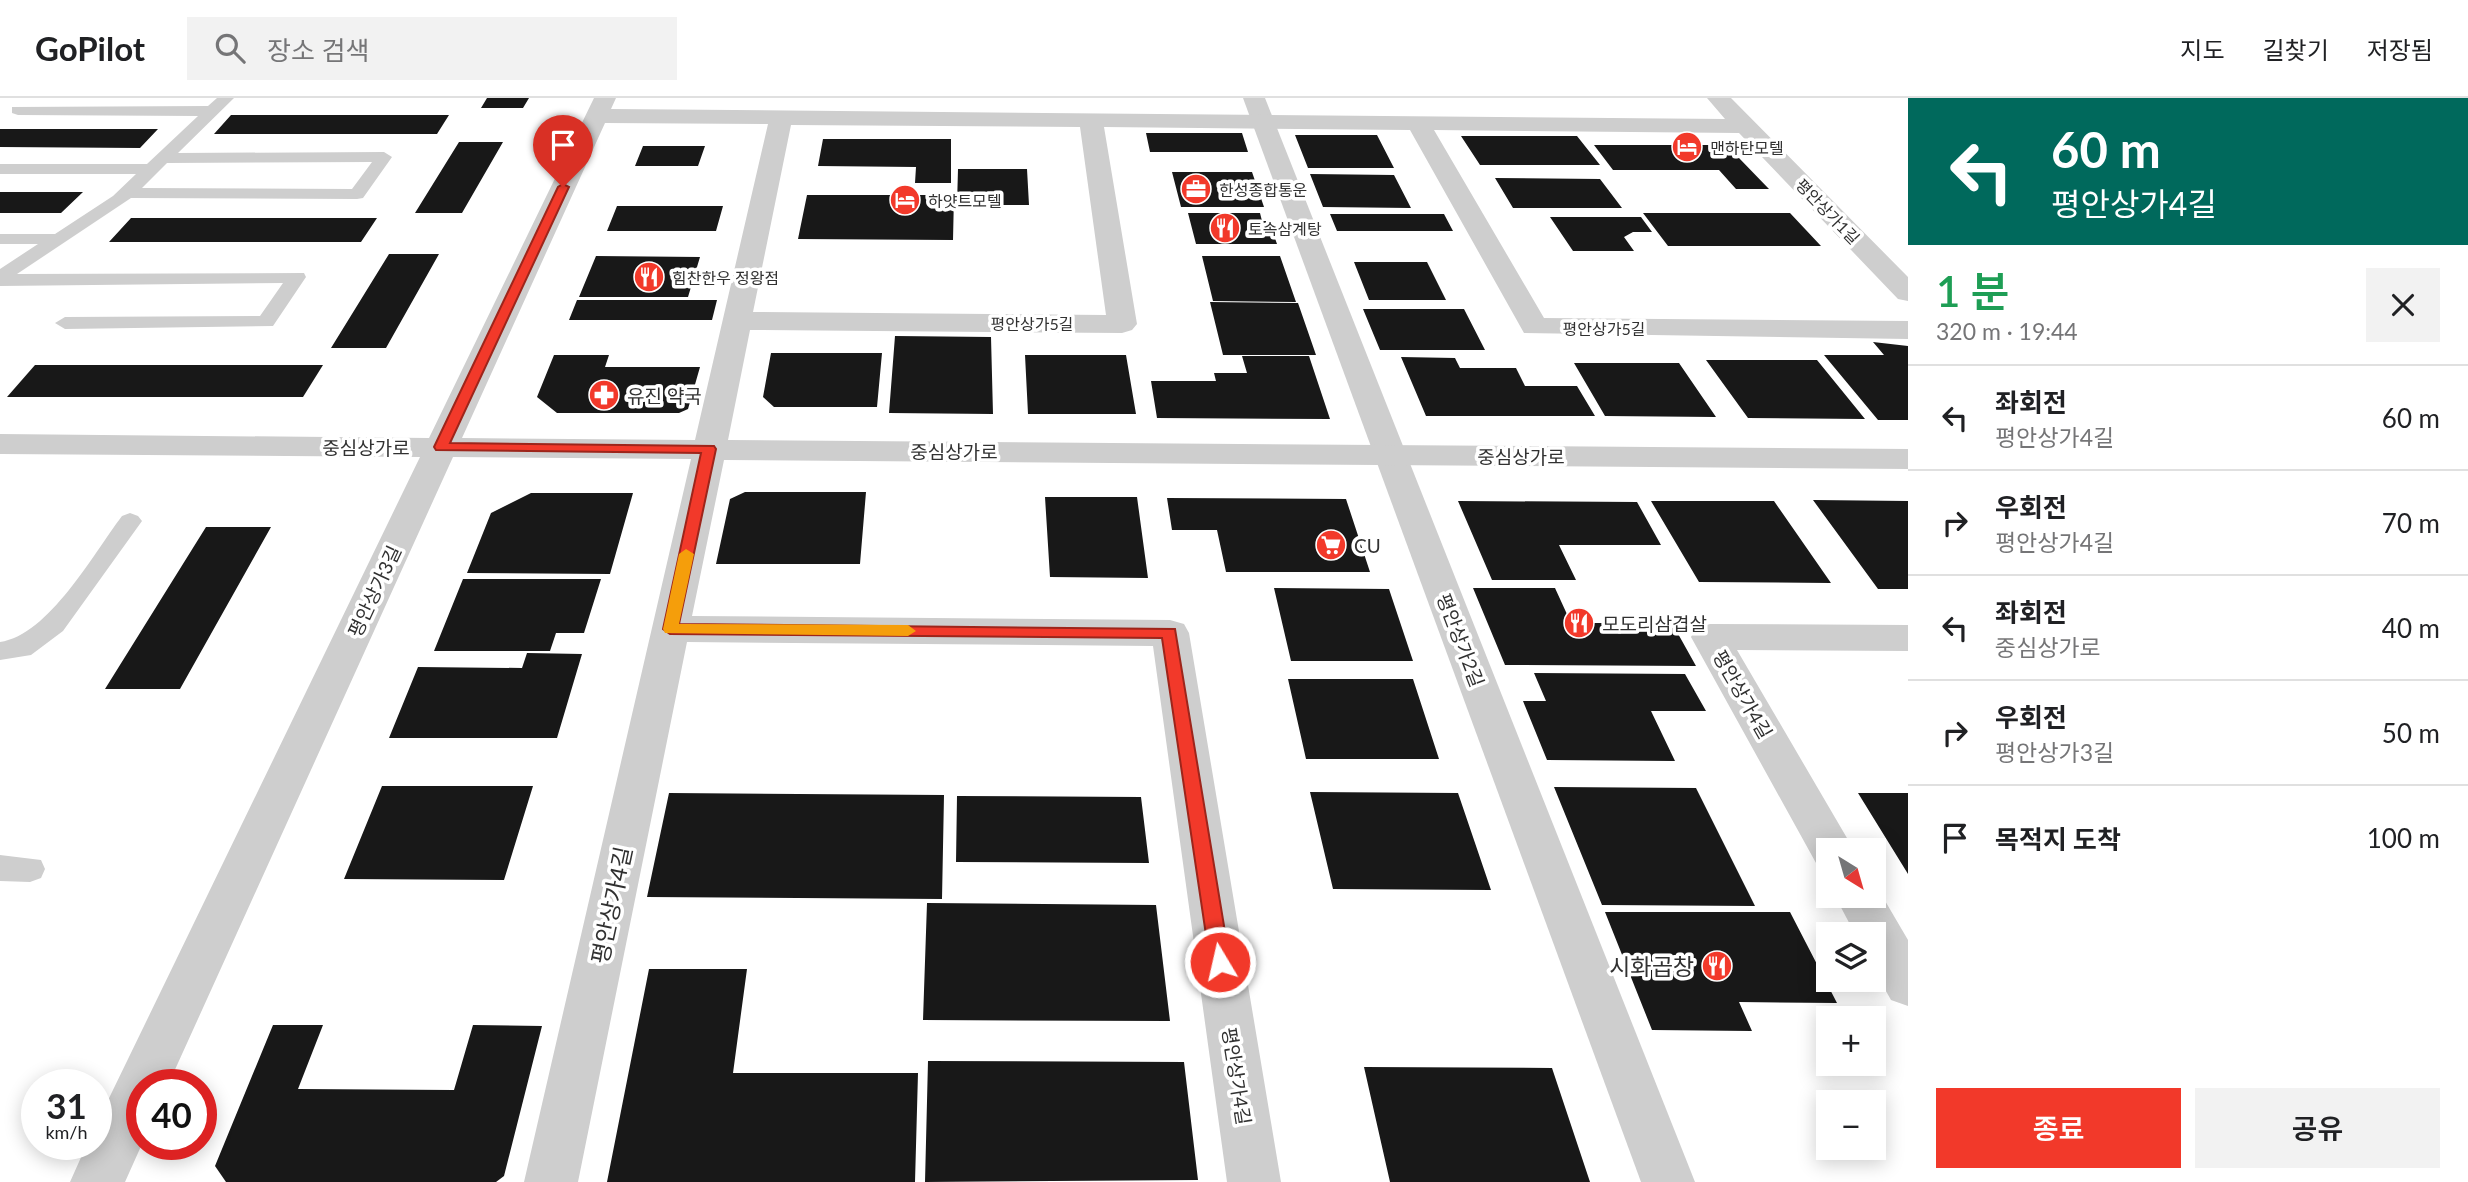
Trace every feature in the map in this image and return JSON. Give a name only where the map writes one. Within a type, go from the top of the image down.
[{"type":"street","name":"평안상가1길","points":[[1718,98],[1908,293]]},
{"type":"street","points":[[601,107],[781,118],[1090,120],[1258,110],[1418,123],[1745,126]]},
{"type":"street","name":"평안상가3길","points":[[150,1069],[601,107]]},
{"type":"street","name":"평안상가2길","points":[[1258,110],[1668,1182]]},
{"type":"street","points":[[709,449],[781,118]]},
{"type":"street","name":"평안상가5길","points":[[737,321],[1122,324],[1090,120]]},
{"type":"street","name":"평안상가5길","points":[[1418,123],[1534,327],[1908,330]]},
{"type":"street","name":"중심상가로","points":[[0,444],[1908,459]]},
{"type":"street","name":"평안상가4길","points":[[551,1182],[709,449]]},
{"type":"street","name":"평안상가4길","points":[[670,629],[1170,633],[1254,1182]]},
{"type":"street","name":"평안상가4길","points":[[1825,838],[1710,637],[1908,638]]},
{"type":"street","points":[[1865,908],[1908,985]]},
{"type":"street","name":"평안상가3길","points":[[97,1182],[126,1120]]},
{"type":"lane","points":[[0,278],[127,193],[226,98]]},
{"type":"lane","points":[[18,110],[213,111]]},
{"type":"lane","points":[[0,169],[384,157],[357,194],[127,193]]},
{"type":"lane","points":[[0,239],[57,239]]},
{"type":"lane","points":[[0,278],[297,277],[266,322],[65,323]]},
{"type":"lane","points":[[0,651],[22,648],[54,625],[130,520]]},
{"type":"building","points":[[487,98],[529,98],[523,108],[481,108]]},
{"type":"building","points":[[231,115],[449,115],[437,134],[214,134]]},
{"type":"building","points":[[0,129],[158,129],[140,148],[0,147]]},
{"type":"building","points":[[1146,133],[1242,133],[1248,152],[1150,152]]},
{"type":"building","points":[[1295,135],[1377,135],[1394,168],[1308,168]]},
{"type":"building","points":[[1461,136],[1577,136],[1600,165],[1480,165]]},
{"type":"building","points":[[823,139],[951,139],[951,183],[915,183],[916,167],[818,166]]},
{"type":"building","points":[[459,142],[503,142],[462,213],[415,213]]},
{"type":"building","points":[[1594,145],[1711,145],[1738,157],[1769,189],[1736,189],[1719,170],[1613,170]]},
{"type":"building","points":[[643,146],[705,146],[698,166],[635,166]]},
{"type":"building","points":[[958,169],[1027,169],[1029,205],[957,205]]},
{"type":"building","points":[[1172,172],[1252,172],[1264,207],[1181,207]]},
{"type":"building","points":[[1310,174],[1394,175],[1411,208],[1323,207]]},
{"type":"building","points":[[1495,178],[1600,179],[1622,208],[1513,208]]},
{"type":"building","points":[[0,192],[83,192],[61,213],[0,213]]},
{"type":"building","points":[[807,195],[954,195],[953,240],[798,239]]},
{"type":"building","points":[[617,206],[723,206],[716,231],[607,231]]},
{"type":"building","points":[[1188,213],[1260,213],[1262,221],[1269,221],[1277,244],[1196,244]]},
{"type":"building","points":[[1643,213],[1790,213],[1821,246],[1668,246]]},
{"type":"building","points":[[1330,214],[1444,214],[1453,231],[1337,231]]},
{"type":"building","points":[[1550,217],[1641,217],[1652,232],[1633,232],[1624,237],[1634,251],[1573,251]]},
{"type":"building","points":[[131,218],[377,218],[361,242],[109,242]]},
{"type":"building","points":[[389,254],[439,254],[386,348],[331,348]]},
{"type":"building","points":[[596,256],[700,257],[688,297],[579,297]]},
{"type":"building","points":[[1202,256],[1280,256],[1296,302],[1213,301]]},
{"type":"building","points":[[1354,262],[1427,262],[1446,300],[1369,300]]},
{"type":"building","points":[[577,300],[717,300],[712,320],[569,320]]},
{"type":"building","points":[[1210,302],[1298,303],[1316,355],[1223,355]]},
{"type":"building","points":[[1363,309],[1464,309],[1485,350],[1380,350]]},
{"type":"building","points":[[895,336],[991,337],[993,414],[889,413]]},
{"type":"building","points":[[1873,342],[1908,346],[1908,420],[1878,420],[1824,355],[1884,355]]},
{"type":"building","points":[[771,353],[882,353],[877,407],[774,407],[763,397]]},
{"type":"building","points":[[554,355],[609,355],[605,367],[700,367],[688,409],[679,413],[557,413],[537,397]]},
{"type":"building","points":[[1025,355],[1126,355],[1136,414],[1028,414]]},
{"type":"building","points":[[1242,356],[1309,356],[1330,419],[1157,418],[1151,381],[1216,381],[1214,373],[1247,373]]},
{"type":"building","points":[[1401,357],[1455,358],[1460,368],[1516,368],[1525,386],[1577,386],[1595,416],[1426,416]]},
{"type":"building","points":[[1706,360],[1817,360],[1865,419],[1748,418]]},
{"type":"building","points":[[1574,363],[1679,363],[1716,417],[1605,416]]},
{"type":"building","points":[[35,365],[323,365],[303,397],[7,397]]},
{"type":"building","points":[[745,492],[866,492],[860,564],[716,564],[730,499]]},
{"type":"building","points":[[531,493],[633,493],[610,574],[467,573],[491,513]]},
{"type":"building","points":[[1045,497],[1137,497],[1148,578],[1050,577]]},
{"type":"building","points":[[1167,498],[1346,499],[1370,572],[1226,572],[1217,530],[1172,530]]},
{"type":"building","points":[[1813,500],[1908,501],[1908,589],[1878,589]]},
{"type":"building","points":[[1458,501],[1637,502],[1661,545],[1559,545],[1576,580],[1492,580]]},
{"type":"building","points":[[1651,501],[1774,501],[1831,583],[1699,582]]},
{"type":"building","points":[[206,527],[271,527],[180,689],[105,689]]},
{"type":"building","points":[[463,579],[601,579],[584,633],[556,633],[550,651],[434,651]]},
{"type":"building","points":[[1274,588],[1389,589],[1413,661],[1291,661]]},
{"type":"building","points":[[1473,588],[1555,588],[1571,623],[1672,623],[1696,666],[1505,665]]},
{"type":"building","points":[[527,653],[582,654],[557,738],[389,738],[418,667],[522,668]]},
{"type":"building","points":[[1534,673],[1685,674],[1706,711],[1651,711],[1675,761],[1547,760],[1523,701],[1546,701]]},
{"type":"building","points":[[1288,679],[1413,679],[1439,759],[1306,759]]},
{"type":"building","points":[[382,786],[533,786],[504,880],[344,879]]},
{"type":"building","points":[[1554,787],[1696,788],[1755,906],[1602,905]]},
{"type":"building","points":[[1310,792],[1458,793],[1491,890],[1333,889]]},
{"type":"building","points":[[669,793],[944,795],[942,899],[647,897]]},
{"type":"building","points":[[1858,793],[1908,793],[1908,874]]},
{"type":"building","points":[[957,796],[1141,797],[1149,863],[956,862]]},
{"type":"building","points":[[927,903],[1156,905],[1170,1021],[923,1020]]},
{"type":"building","points":[[1605,912],[1790,912],[1816,962],[1816,992],[1831,992],[1837,1003],[1739,1002],[1752,1031],[1652,1030]]},
{"type":"building","points":[[649,969],[747,969],[733,1073],[918,1073],[915,1182],[607,1182]]},
{"type":"building","points":[[273,1025],[323,1025],[298,1089],[454,1090],[473,1025],[542,1026],[504,1176],[496,1182],[226,1182],[215,1166]]},
{"type":"building","points":[[928,1061],[1184,1062],[1198,1180],[925,1182]]},
{"type":"building","points":[[1364,1067],[1552,1068],[1590,1182],[1390,1182]]},
{"type":"slow traffic","points":[[686,554],[670,629],[908,631]]},
{"type":"place","name":"맨하탄모텔","points":[[1687,147]]},
{"type":"place","name":"한성종합통운","points":[[1196,189]]},
{"type":"place","name":"하얏트모텔","points":[[905,200]]},
{"type":"place","name":"토속삼계탕","points":[[1225,228]]},
{"type":"place","name":"힘찬한우 정왕점","points":[[649,277]]},
{"type":"place","name":"유진 약국","points":[[604,395]]},
{"type":"place","name":"CU","points":[[1331,545]]},
{"type":"place","name":"모도리삼겹살","points":[[1579,623]]},
{"type":"place","name":"시화곱창","points":[[1717,966]]},
{"type":"route","points":[[563,187],[441,447],[709,449],[670,629],[1170,633],[1220,962]]}]
